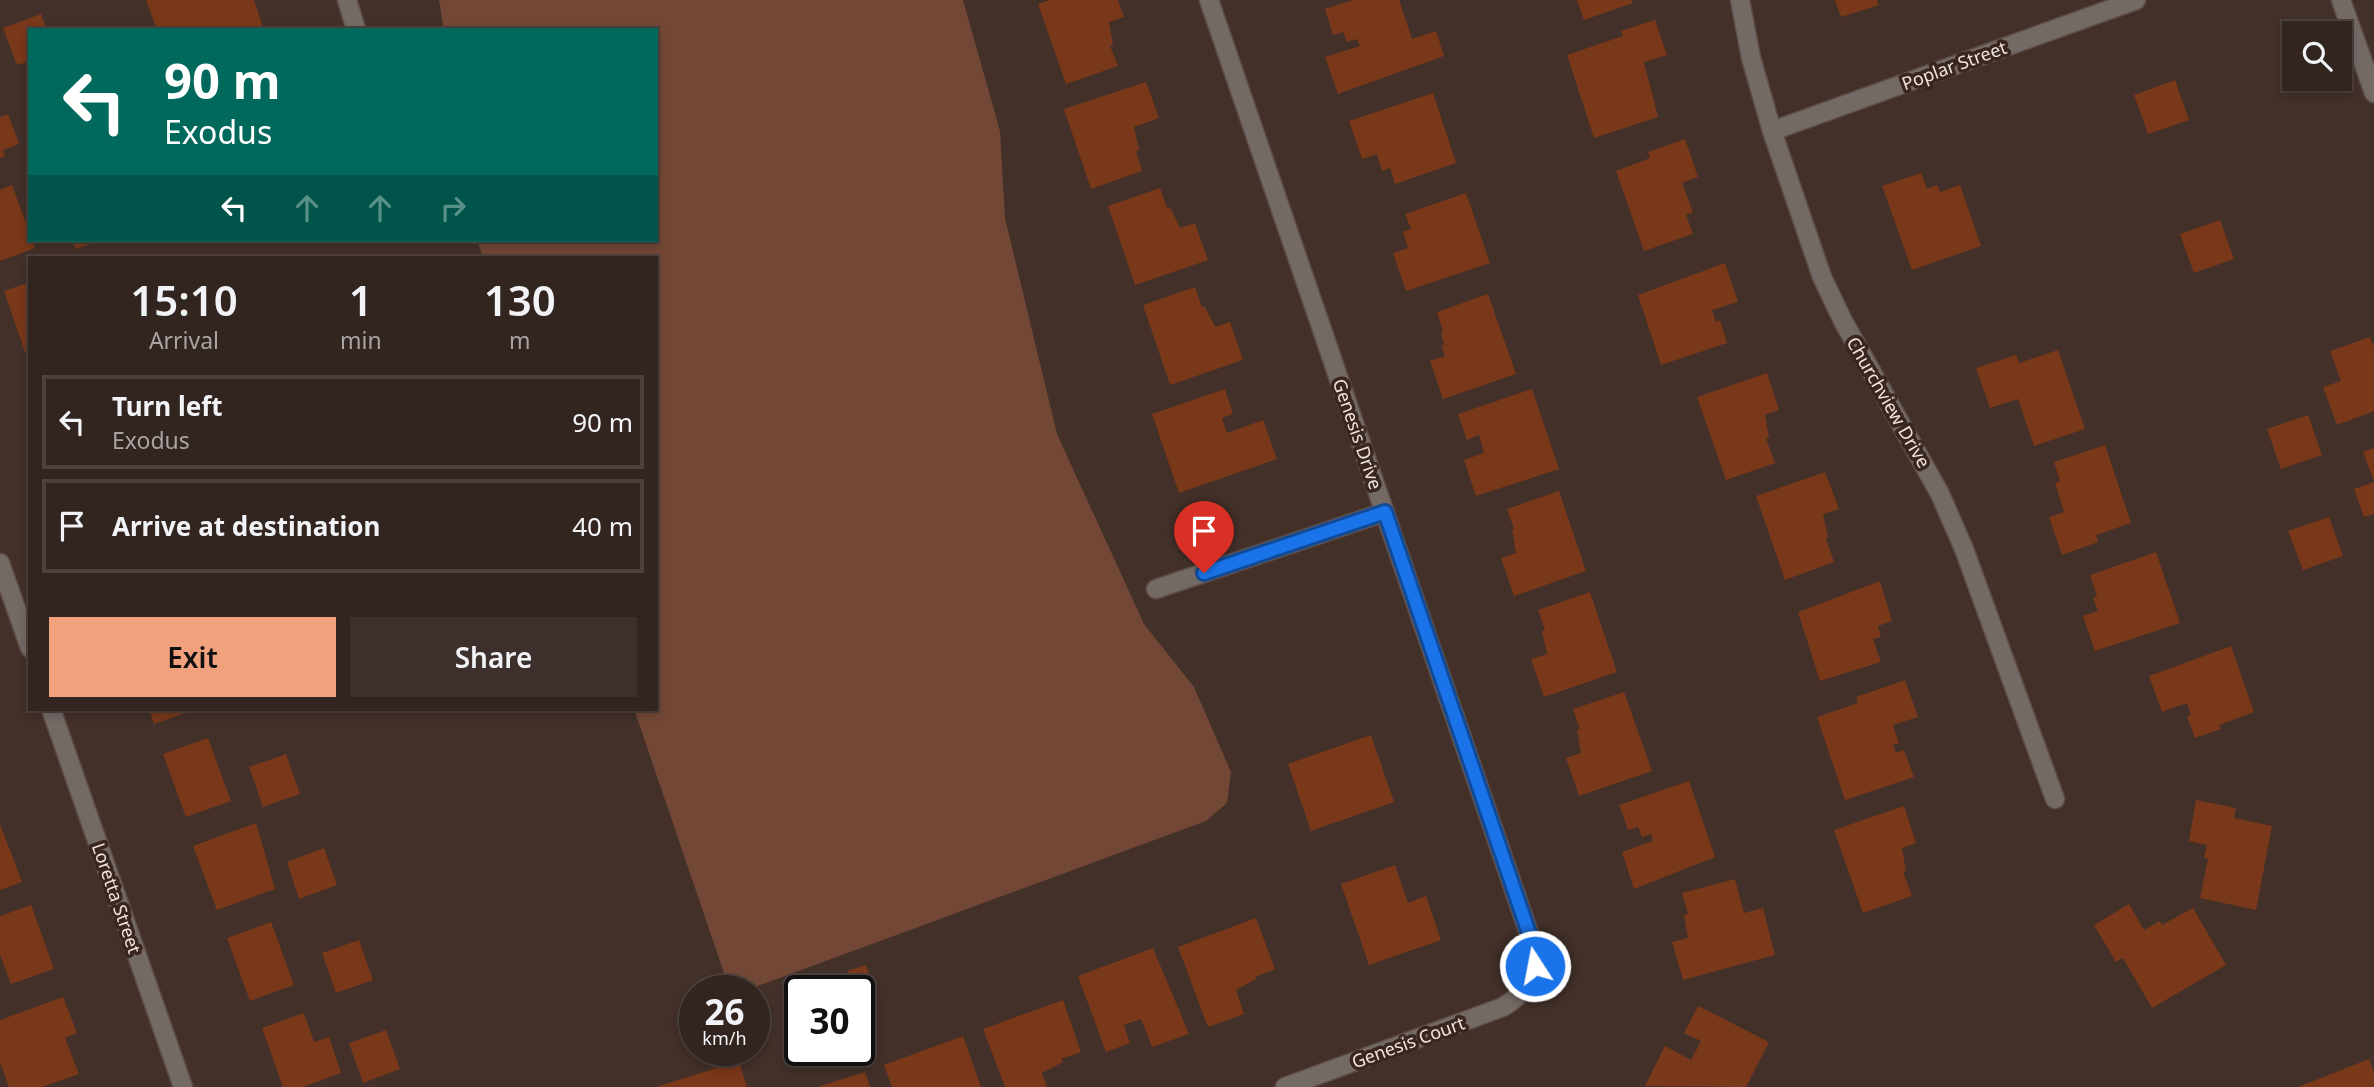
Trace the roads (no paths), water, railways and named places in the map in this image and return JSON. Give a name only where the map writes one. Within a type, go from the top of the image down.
[{"type":"street","points":[[347,0],[355,26]]},
{"type":"street","name":"Genesis Drive","points":[[1209,0],[1533,945],[1535,966],[1526,989]]},
{"type":"street","name":"Churchview Drive","points":[[1740,0],[1751,58],[1772,131],[1822,276],[1843,321],[1915,446],[1964,549],[2055,799]]},
{"type":"street","name":"Poplar Street","points":[[1772,131],[2136,0]]},
{"type":"street","points":[[2341,0],[2374,93]]},
{"type":"street","points":[[1156,589],[1385,512]]},
{"type":"street","points":[[0,563],[28,642]]},
{"type":"street","name":"Loretta Street","points":[[52,711],[183,1087]]},
{"type":"street","name":"Genesis Court","points":[[1285,1087],[1503,1007],[1526,989]]}]
